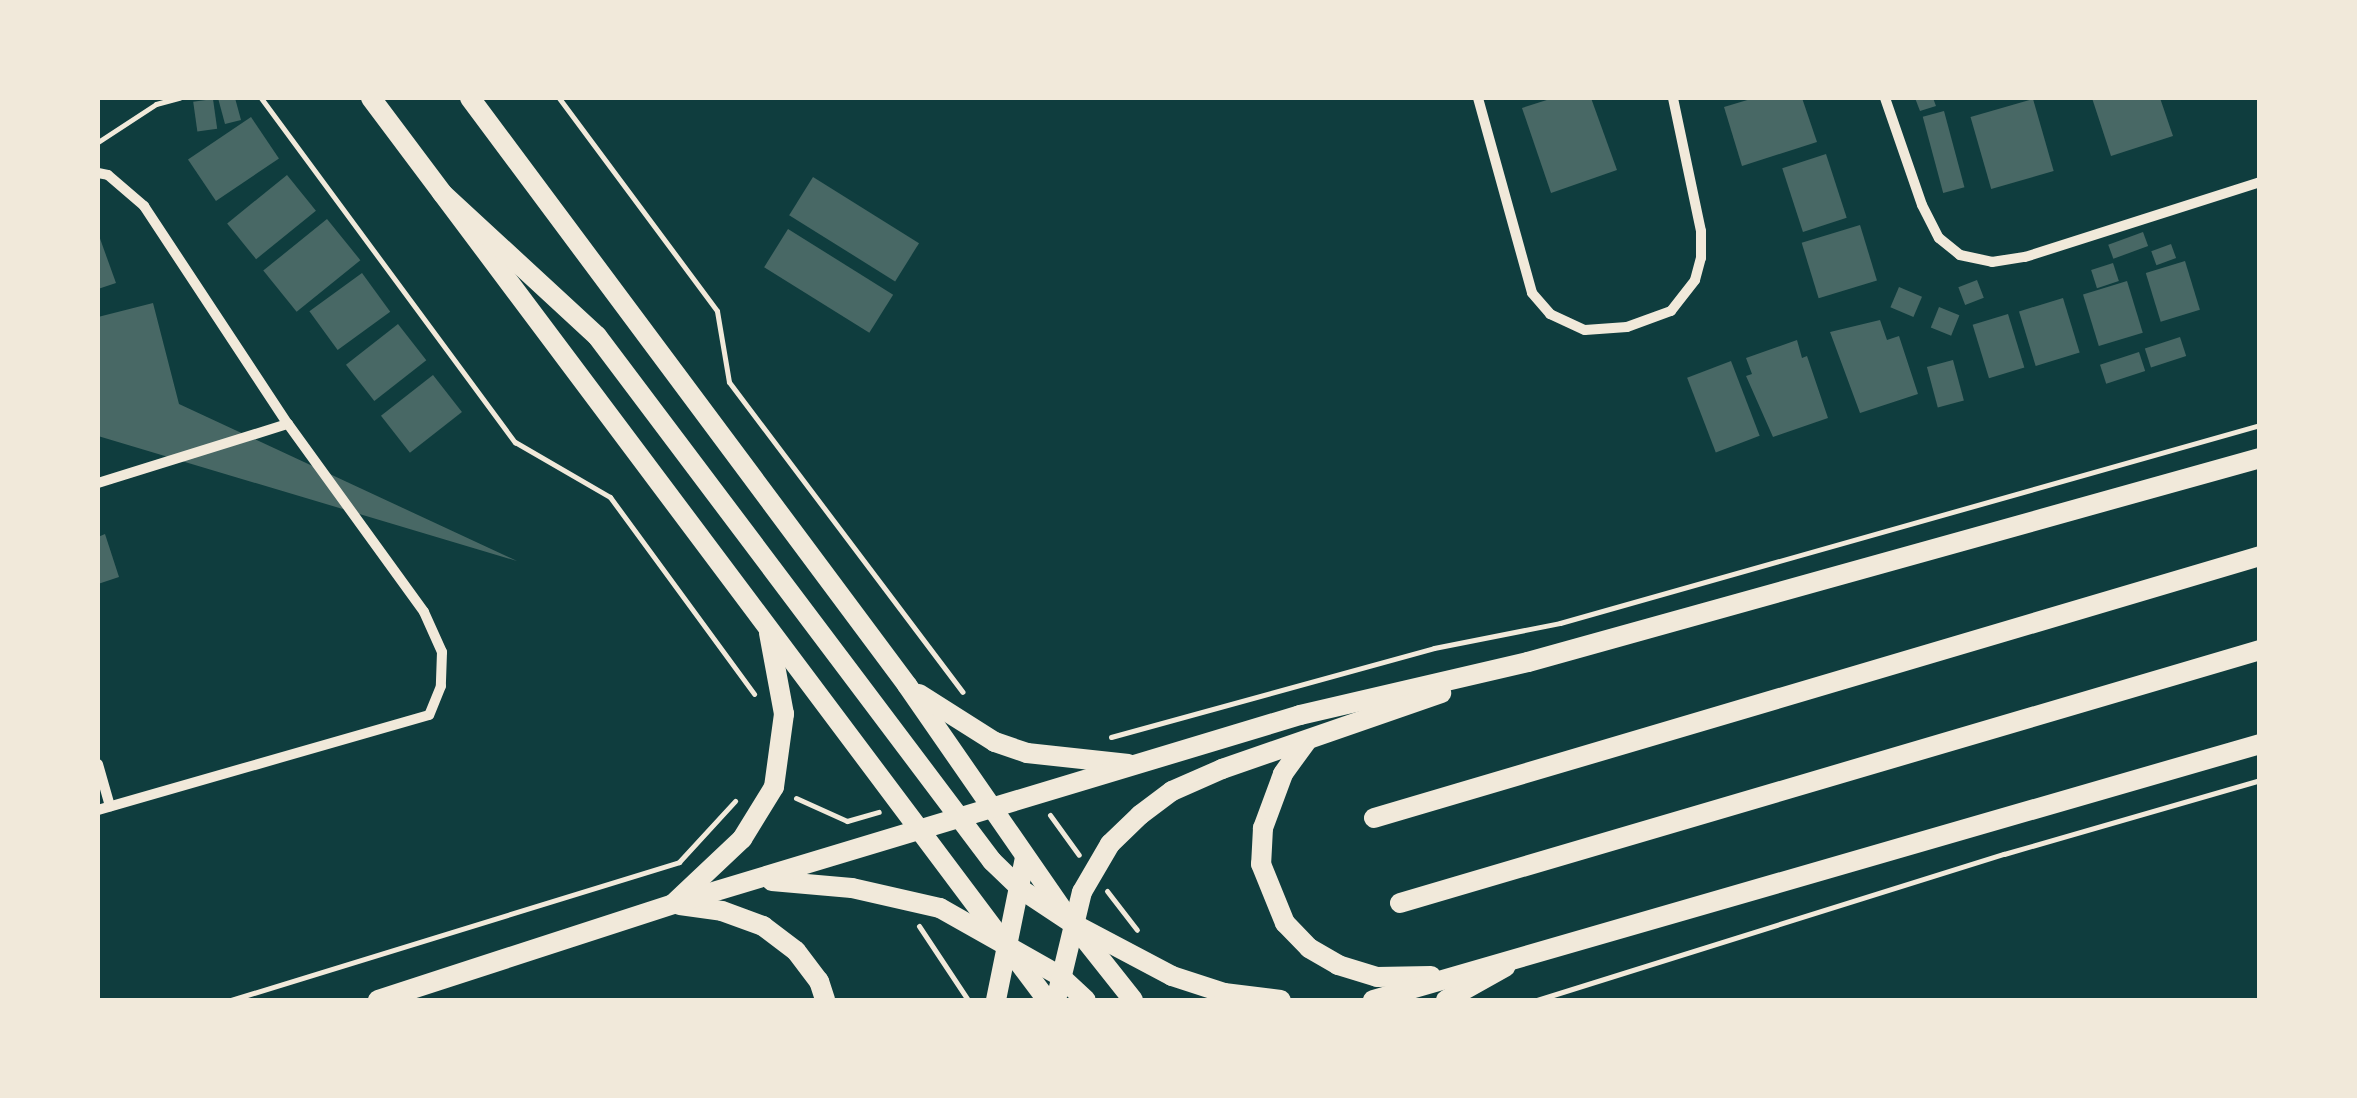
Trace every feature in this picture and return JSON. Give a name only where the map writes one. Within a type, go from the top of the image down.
[{"type":"main road","points":[[371,98],[1048,1000]]},
{"type":"main road","points":[[470,98],[907,685],[1072,924],[1133,1000]]},
{"type":"main road","points":[[442,194],[598,336],[958,819],[1022,890],[1072,924],[1172,976],[1224,992],[1282,1000]]},
{"type":"main road","points":[[378,1000],[673,904],[1300,715],[1528,662],[2260,458]]},
{"type":"main road","points":[[1374,818],[2260,556]]},
{"type":"main road","points":[[673,904],[742,839],[774,787],[784,714],[768,626]]},
{"type":"main road","points":[[1400,902],[2260,650]]},
{"type":"main road","points":[[1056,1000],[1082,892],[1110,844],[1172,791],[1222,769],[1528,662]]},
{"type":"main road","points":[[907,685],[994,742],[1056,760],[1130,764]]},
{"type":"main road","points":[[1306,742],[1283,774],[1263,828],[1262,864],[1285,923],[1310,948],[1338,965],[1377,977],[1453,976]]},
{"type":"main road","points":[[1373,1000],[2260,744]]},
{"type":"main road","points":[[996,1000],[1022,890],[1025,858]]},
{"type":"main road","points":[[755,880],[898,895],[940,908],[1060,976],[1086,1000]]},
{"type":"main road","points":[[673,904],[722,912],[763,926],[796,951],[819,982],[825,1000]]},
{"type":"main road","points":[[1446,1000],[1516,960]]},
{"type":"street","points":[[1478,98],[1532,293],[1550,314],[1585,330],[1648,322],[1671,311],[1685,296],[1701,258],[1701,230],[1673,98]]},
{"type":"street","points":[[1884,98],[1922,205],[1939,238],[1960,255],[1992,262],[2025,257],[2260,182]]},
{"type":"street","points":[[98,810],[429,715],[441,686],[442,652],[424,612],[288,424],[144,206],[103,174]]},
{"type":"street","points":[[98,484],[288,424]]},
{"type":"street","points":[[98,764],[110,806]]},
{"type":"path","points":[[98,142],[156,104],[180,98]]},
{"type":"path","points":[[261,98],[515,442],[610,496],[758,699]]},
{"type":"path","points":[[559,98],[717,311],[728,382],[960,690],[973,699]]},
{"type":"path","points":[[1096,741],[1434,648],[1560,623],[2260,425]]},
{"type":"path","points":[[1537,1000],[2004,854],[2260,780]]},
{"type":"path","points":[[231,1000],[679,862],[741,795]]},
{"type":"building","points":[[218,98],[235,98],[241,120],[225,124]]},
{"type":"building","points":[[1553,98],[1591,98],[1617,170],[1551,193],[1522,108]]},
{"type":"building","points":[[1754,98],[1802,98],[1817,142],[1742,166],[1724,107]]},
{"type":"building","points":[[1915,98],[1933,98],[1936,106],[1920,111]]},
{"type":"building","points":[[2092,98],[2160,98],[2173,136],[2111,156]]},
{"type":"building","points":[[213,99],[217,129],[197,131],[193,102]]},
{"type":"building","points":[[2033,99],[2054,171],[1991,189],[1971,117]]},
{"type":"building","points":[[1944,111],[1964,187],[1943,193],[1923,117]]},
{"type":"building","points":[[251,117],[279,158],[216,201],[188,159]]},
{"type":"building","points":[[1826,154],[1847,218],[1803,232],[1782,168]]},
{"type":"building","points":[[287,175],[316,211],[256,259],[227,223]]},
{"type":"building","points":[[813,177],[919,243],[895,281],[789,215]]},
{"type":"building","points":[[327,219],[360,260],[297,312],[263,271]]},
{"type":"building","points":[[1860,225],[1877,280],[1819,298],[1802,243]]},
{"type":"building","points":[[788,229],[893,295],[869,333],[764,267]]},
{"type":"building","points":[[2143,232],[2148,246],[2113,259],[2108,245]]},
{"type":"building","points":[[98,233],[116,283],[98,289]]},
{"type":"building","points":[[2171,244],[2176,258],[2156,265],[2151,251]]},
{"type":"building","points":[[2185,261],[2200,310],[2161,322],[2146,273]]},
{"type":"building","points":[[2113,263],[2119,281],[2097,288],[2091,270]]},
{"type":"building","points":[[362,273],[390,312],[338,350],[309,311]]},
{"type":"building","points":[[1977,280],[1984,298],[1965,305],[1958,287]]},
{"type":"building","points":[[2127,281],[2143,333],[2099,346],[2083,294]]},
{"type":"building","points":[[1899,287],[1922,297],[1913,317],[1890,307]]},
{"type":"building","points":[[2063,298],[2080,353],[2036,366],[2019,311]]},
{"type":"building","points":[[153,303],[179,404],[517,561],[98,436],[98,317]]},
{"type":"building","points":[[1939,307],[1959,315],[1951,336],[1931,327]]},
{"type":"building","points":[[2008,314],[2024,368],[1989,378],[1973,325]]},
{"type":"building","points":[[1880,320],[1887,340],[1899,336],[1918,394],[1860,413],[1830,332]]},
{"type":"building","points":[[398,324],[426,360],[374,401],[346,365]]},
{"type":"building","points":[[2180,337],[2186,356],[2151,367],[2145,348]]},
{"type":"building","points":[[1797,340],[1802,358],[1807,356],[1828,418],[1773,437],[1746,376],[1752,374],[1746,358]]},
{"type":"building","points":[[2139,352],[2145,371],[2106,384],[2100,365]]},
{"type":"building","points":[[1953,360],[1964,401],[1938,408],[1927,367]]},
{"type":"building","points":[[1731,361],[1760,436],[1716,453],[1687,378]]},
{"type":"building","points":[[433,375],[462,412],[410,453],[381,416]]},
{"type":"building","points":[[105,534],[119,577],[98,584],[98,537]]}]
